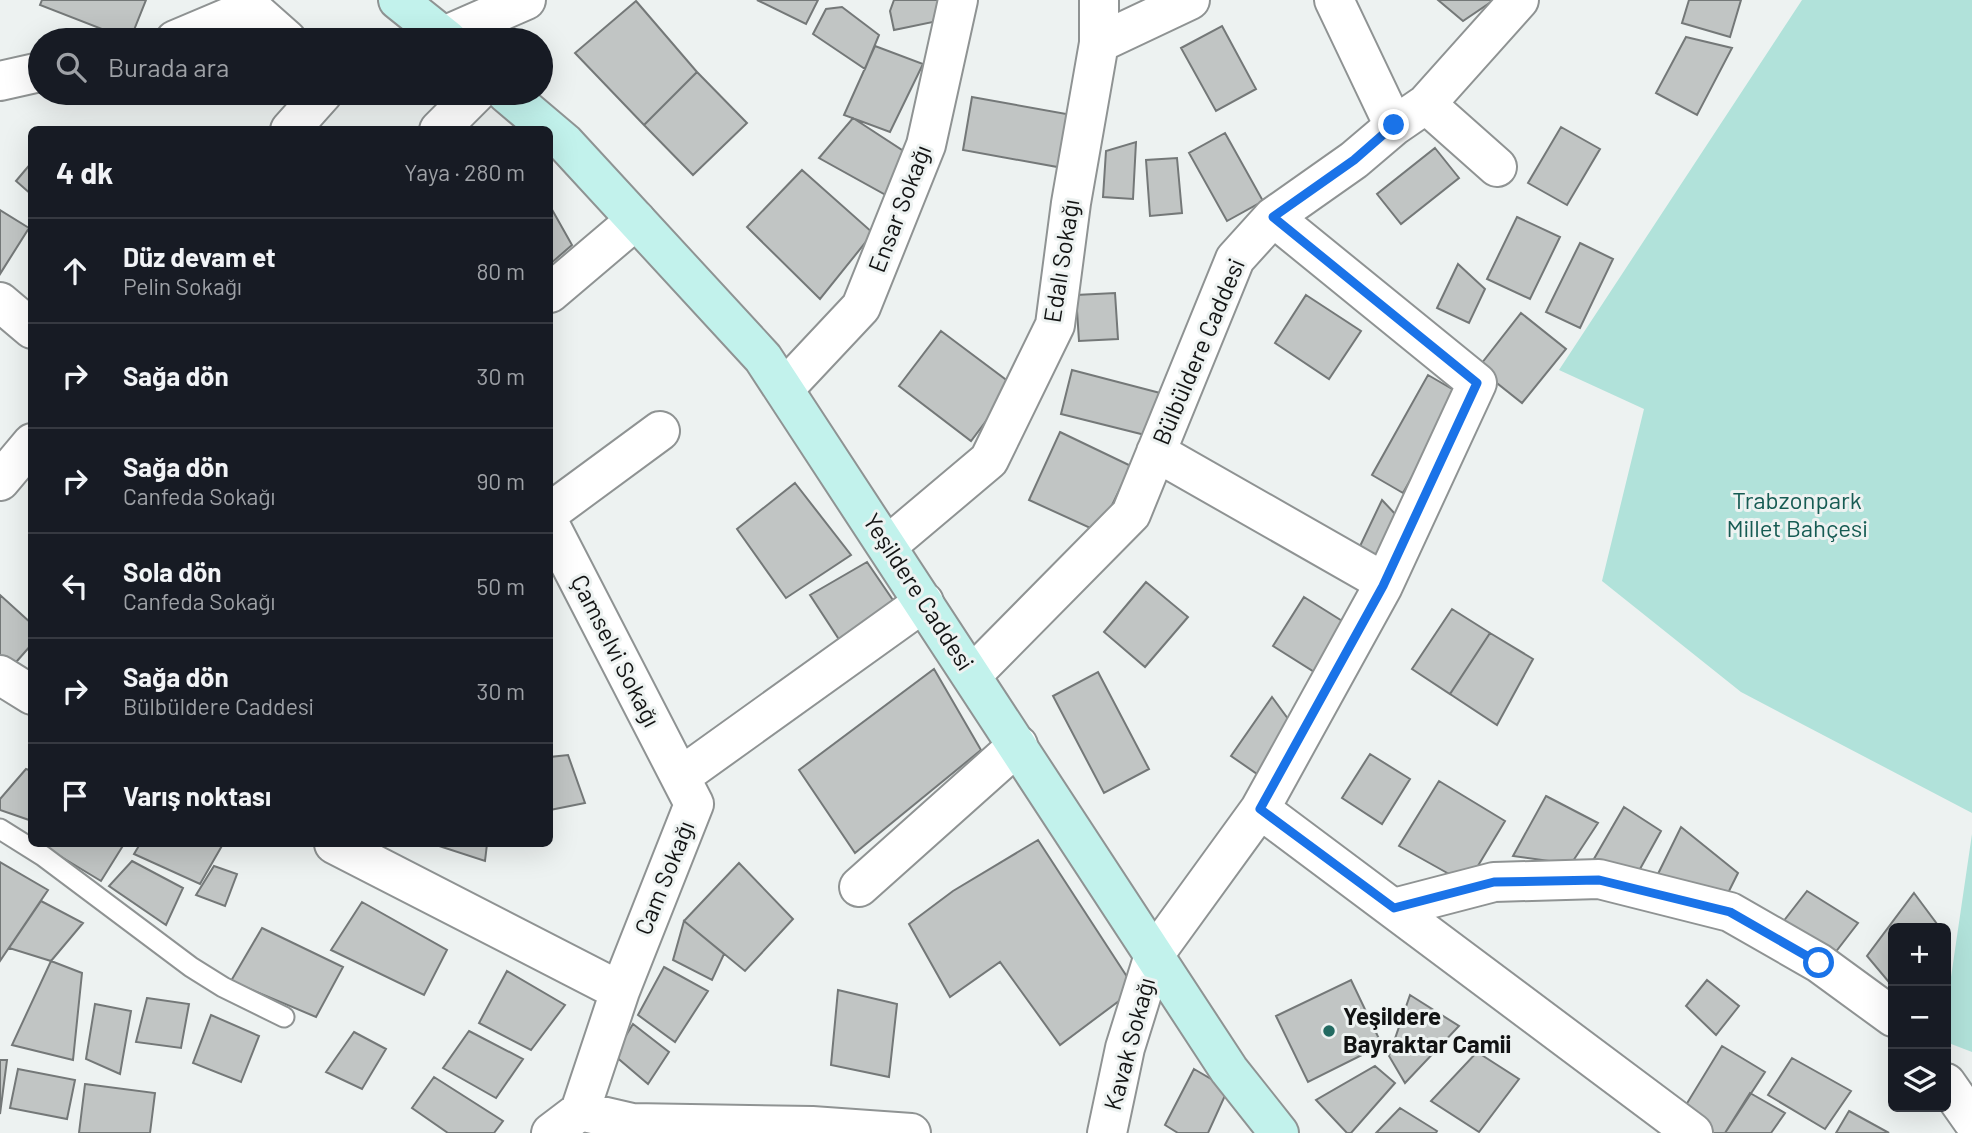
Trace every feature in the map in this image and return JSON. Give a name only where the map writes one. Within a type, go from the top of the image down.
[{"type":"street","points":[[398,0],[430,28]]},
{"type":"street","points":[[466,28],[526,0]]},
{"type":"street","name":"Ensar Sokağı","points":[[784,389],[861,307],[926,145],[958,0]]},
{"type":"street","name":"Edalı Sokağı","points":[[887,546],[989,460],[1055,325],[1071,203],[1099,43],[1099,0]]},
{"type":"street","points":[[1099,43],[1190,0]]},
{"type":"street","points":[[1335,0],[1394,125]]},
{"type":"street","name":"Bülbüldere Caddesi","points":[[972,675],[1130,514],[1236,259],[1273,217],[1354,160],[1394,125],[1426,104],[1519,0]]},
{"type":"street","points":[[198,28],[243,4],[272,28]]},
{"type":"street","points":[[0,81],[28,75]]},
{"type":"street","points":[[1426,104],[1497,167]]},
{"type":"street","points":[[294,126],[312,105]]},
{"type":"street","points":[[443,126],[464,105]]},
{"type":"street","name":"Yeşildere Caddesi","points":[[520,105],[545,126]]},
{"type":"street","name":"Yeşildere Caddesi","points":[[553,133],[763,358],[1229,1070],[1279,1133]]},
{"type":"street","name":"Kavak Sokağı","points":[[1107,1133],[1125,1048],[1154,955],[1260,809],[1383,586],[1477,383],[1273,217]]},
{"type":"street","points":[[553,290],[636,220]]},
{"type":"street","points":[[0,302],[28,325]]},
{"type":"street","points":[[553,510],[660,431]]},
{"type":"street","points":[[0,481],[28,448]]},
{"type":"street","points":[[1156,452],[1370,574],[1383,586]]},
{"type":"street","name":"Çamselvi Sokağı","points":[[553,532],[680,777]]},
{"type":"street","points":[[680,777],[924,602]]},
{"type":"street","points":[[859,887],[1018,745]]},
{"type":"street","name":"Cam Sokağı","points":[[565,1122],[694,804],[680,777]]},
{"type":"street","points":[[1260,809],[1693,1133]]},
{"type":"street","points":[[340,847],[620,991]]},
{"type":"street","points":[[1394,908],[1494,882],[1599,880],[1730,912],[1819,963],[1888,1013]]},
{"type":"street","points":[[1951,1090],[1972,1120]]},
{"type":"street","points":[[565,1122],[812,1126],[911,1133]]},
{"type":"lane","points":[[0,829],[28,847]]},
{"type":"lane","points":[[29,847],[191,967],[223,987],[284,1017]]},
{"type":"green space","name":"Trabzonpark Millet Bahçesi","points":[[1802,0],[1972,0],[1972,813],[1741,692],[1602,581],[1644,409],[1559,370]]},
{"type":"green space","points":[[1972,834],[1972,1052],[1951,1044],[1951,977]]},
{"type":"building","points":[[42,0],[146,0],[135,28],[99,28],[40,5]]},
{"type":"building","points":[[757,0],[818,0],[806,24]]},
{"type":"building","points":[[894,0],[939,0],[933,22],[894,30],[890,11]]},
{"type":"building","points":[[1438,0],[1494,0],[1463,21]]},
{"type":"building","points":[[1689,0],[1741,0],[1730,37],[1682,23]]},
{"type":"building","points":[[636,1],[697,72],[644,125],[575,53]]},
{"type":"building","points":[[842,7],[879,35],[865,69],[813,34],[826,9]]},
{"type":"building","points":[[1222,26],[1256,89],[1216,111],[1181,48]]},
{"type":"building","points":[[1686,37],[1732,48],[1697,115],[1656,93]]},
{"type":"building","points":[[875,46],[923,64],[890,132],[844,115]]},
{"type":"building","points":[[697,72],[747,123],[693,175],[644,125]]},
{"type":"building","points":[[972,97],[1072,115],[1063,168],[963,150]]},
{"type":"building","points":[[853,118],[905,152],[893,199],[819,158]]},
{"type":"building","points":[[1561,127],[1600,149],[1567,205],[1528,183]]},
{"type":"building","points":[[1225,133],[1263,201],[1227,221],[1189,153]]},
{"type":"building","points":[[1136,142],[1133,199],[1103,197],[1106,151]]},
{"type":"building","points":[[1435,148],[1459,178],[1401,224],[1377,194]]},
{"type":"building","points":[[1177,158],[1182,213],[1150,216],[1146,160]]},
{"type":"building","points":[[28,167],[28,192],[16,181]]},
{"type":"building","points":[[802,170],[873,233],[820,299],[747,227]]},
{"type":"building","points":[[0,210],[28,230],[0,274]]},
{"type":"building","points":[[553,211],[572,245],[553,261]]},
{"type":"building","points":[[1517,217],[1560,237],[1530,299],[1487,279]]},
{"type":"building","points":[[1580,243],[1613,259],[1580,328],[1546,312]]},
{"type":"building","points":[[1458,264],[1485,289],[1469,323],[1437,308]]},
{"type":"building","points":[[1115,293],[1118,339],[1079,341],[1076,295]]},
{"type":"building","points":[[1306,295],[1361,331],[1329,379],[1275,343]]},
{"type":"building","points":[[1521,313],[1566,349],[1522,403],[1478,368]]},
{"type":"building","points":[[941,331],[1013,385],[971,441],[899,386]]},
{"type":"building","points":[[1072,370],[1164,394],[1153,437],[1061,414]]},
{"type":"building","points":[[1428,375],[1459,393],[1403,493],[1372,475]]},
{"type":"building","points":[[1060,432],[1131,466],[1099,532],[1029,500]]},
{"type":"building","points":[[795,483],[851,555],[786,598],[737,529]]},
{"type":"building","points":[[1382,500],[1397,516],[1370,574],[1351,565]]},
{"type":"building","points":[[867,562],[899,609],[844,647],[810,595]]},
{"type":"building","points":[[1146,582],[1188,617],[1145,667],[1104,632]]},
{"type":"building","points":[[0,595],[28,620],[28,649],[10,669],[0,659]]},
{"type":"building","points":[[1304,597],[1347,624],[1316,673],[1273,646]]},
{"type":"building","points":[[1452,609],[1490,633],[1450,694],[1412,669]]},
{"type":"building","points":[[1490,633],[1533,659],[1497,725],[1450,694]]},
{"type":"building","points":[[934,669],[981,750],[855,853],[799,770]]},
{"type":"building","points":[[1098,672],[1149,769],[1104,793],[1053,696]]},
{"type":"building","points":[[1272,697],[1294,727],[1260,776],[1231,756]]},
{"type":"building","points":[[1370,754],[1410,779],[1382,824],[1342,798]]},
{"type":"building","points":[[568,755],[585,803],[553,809],[553,757]]},
{"type":"building","points":[[28,770],[28,820],[0,810],[0,799]]},
{"type":"building","points":[[1439,781],[1505,821],[1467,884],[1399,846]]},
{"type":"building","points":[[1546,796],[1598,823],[1571,864],[1513,856]]},
{"type":"building","points":[[1624,807],[1661,831],[1635,878],[1591,864]]},
{"type":"building","points":[[1681,827],[1738,873],[1725,899],[1656,878]]},
{"type":"building","points":[[1038,840],[1135,989],[1060,1045],[1000,962],[950,997],[909,924],[953,891]]},
{"type":"building","points":[[45,847],[122,847],[101,881]]},
{"type":"building","points":[[138,847],[221,847],[200,884],[134,854]]},
{"type":"building","points":[[442,847],[487,847],[485,861]]},
{"type":"building","points":[[132,861],[183,888],[166,925],[109,886]]},
{"type":"building","points":[[0,862],[48,890],[0,961]]},
{"type":"building","points":[[739,863],[793,919],[745,971],[684,921]]},
{"type":"building","points":[[214,866],[237,874],[225,906],[196,895]]},
{"type":"building","points":[[1807,891],[1858,923],[1831,958],[1779,927]]},
{"type":"building","points":[[1914,893],[1936,923],[1892,923]]},
{"type":"building","points":[[41,901],[83,923],[51,961],[9,948]]},
{"type":"building","points":[[362,902],[447,950],[424,995],[331,950]]},
{"type":"building","points":[[684,921],[724,954],[712,980],[673,960]]},
{"type":"building","points":[[262,928],[343,967],[316,1017],[231,981]]},
{"type":"building","points":[[1888,928],[1888,981],[1867,956]]},
{"type":"building","points":[[51,961],[82,973],[73,1060],[12,1045]]},
{"type":"building","points":[[664,967],[708,991],[675,1042],[638,1015]]},
{"type":"building","points":[[507,971],[565,1005],[531,1050],[479,1023]]},
{"type":"building","name":"Yeşildere Bayraktar Camii","points":[[1351,980],[1382,1045],[1308,1082],[1276,1016]]},
{"type":"building","points":[[1707,980],[1739,1006],[1716,1035],[1686,1006]]},
{"type":"building","points":[[838,990],[897,1004],[889,1077],[831,1065]]},
{"type":"building","points":[[1410,995],[1459,1026],[1405,1083],[1389,1056]]},
{"type":"building","points":[[147,998],[189,1004],[181,1048],[136,1042]]},
{"type":"building","points":[[95,1004],[131,1011],[120,1074],[86,1059]]},
{"type":"building","points":[[211,1015],[259,1036],[241,1082],[193,1063]]},
{"type":"building","points":[[633,1024],[669,1052],[648,1084],[614,1055]]},
{"type":"building","points":[[469,1031],[523,1059],[496,1098],[443,1068]]},
{"type":"building","points":[[354,1032],[386,1049],[362,1089],[326,1072]]},
{"type":"building","points":[[1722,1046],[1765,1072],[1725,1133],[1707,1133],[1678,1118]]},
{"type":"building","points":[[1477,1052],[1519,1079],[1479,1132],[1431,1101]]},
{"type":"building","points":[[1792,1058],[1851,1091],[1825,1129],[1768,1095]]},
{"type":"building","points":[[0,1060],[7,1060],[0,1114]]},
{"type":"building","points":[[1375,1066],[1395,1083],[1351,1133],[1347,1133],[1316,1100]]},
{"type":"building","points":[[18,1069],[75,1080],[67,1119],[10,1108]]},
{"type":"building","points":[[1194,1069],[1228,1089],[1208,1133],[1178,1133],[1165,1125]]},
{"type":"building","points":[[434,1077],[503,1121],[494,1133],[448,1133],[412,1108]]},
{"type":"building","points":[[85,1084],[155,1093],[150,1133],[79,1133]]},
{"type":"building","points":[[1750,1093],[1785,1113],[1771,1133],[1725,1133]]},
{"type":"building","points":[[1400,1108],[1437,1131],[1436,1133],[1376,1133]]},
{"type":"building","points":[[1849,1111],[1889,1133],[1836,1133]]},
{"type":"place","name":"Yeşildere Bayraktar Camii","points":[[1329,1031]]},
{"type":"route","points":[[1394,125],[1354,160],[1273,217],[1477,383],[1383,586],[1260,809],[1394,908],[1494,882],[1599,880],[1730,912],[1819,963]]}]
